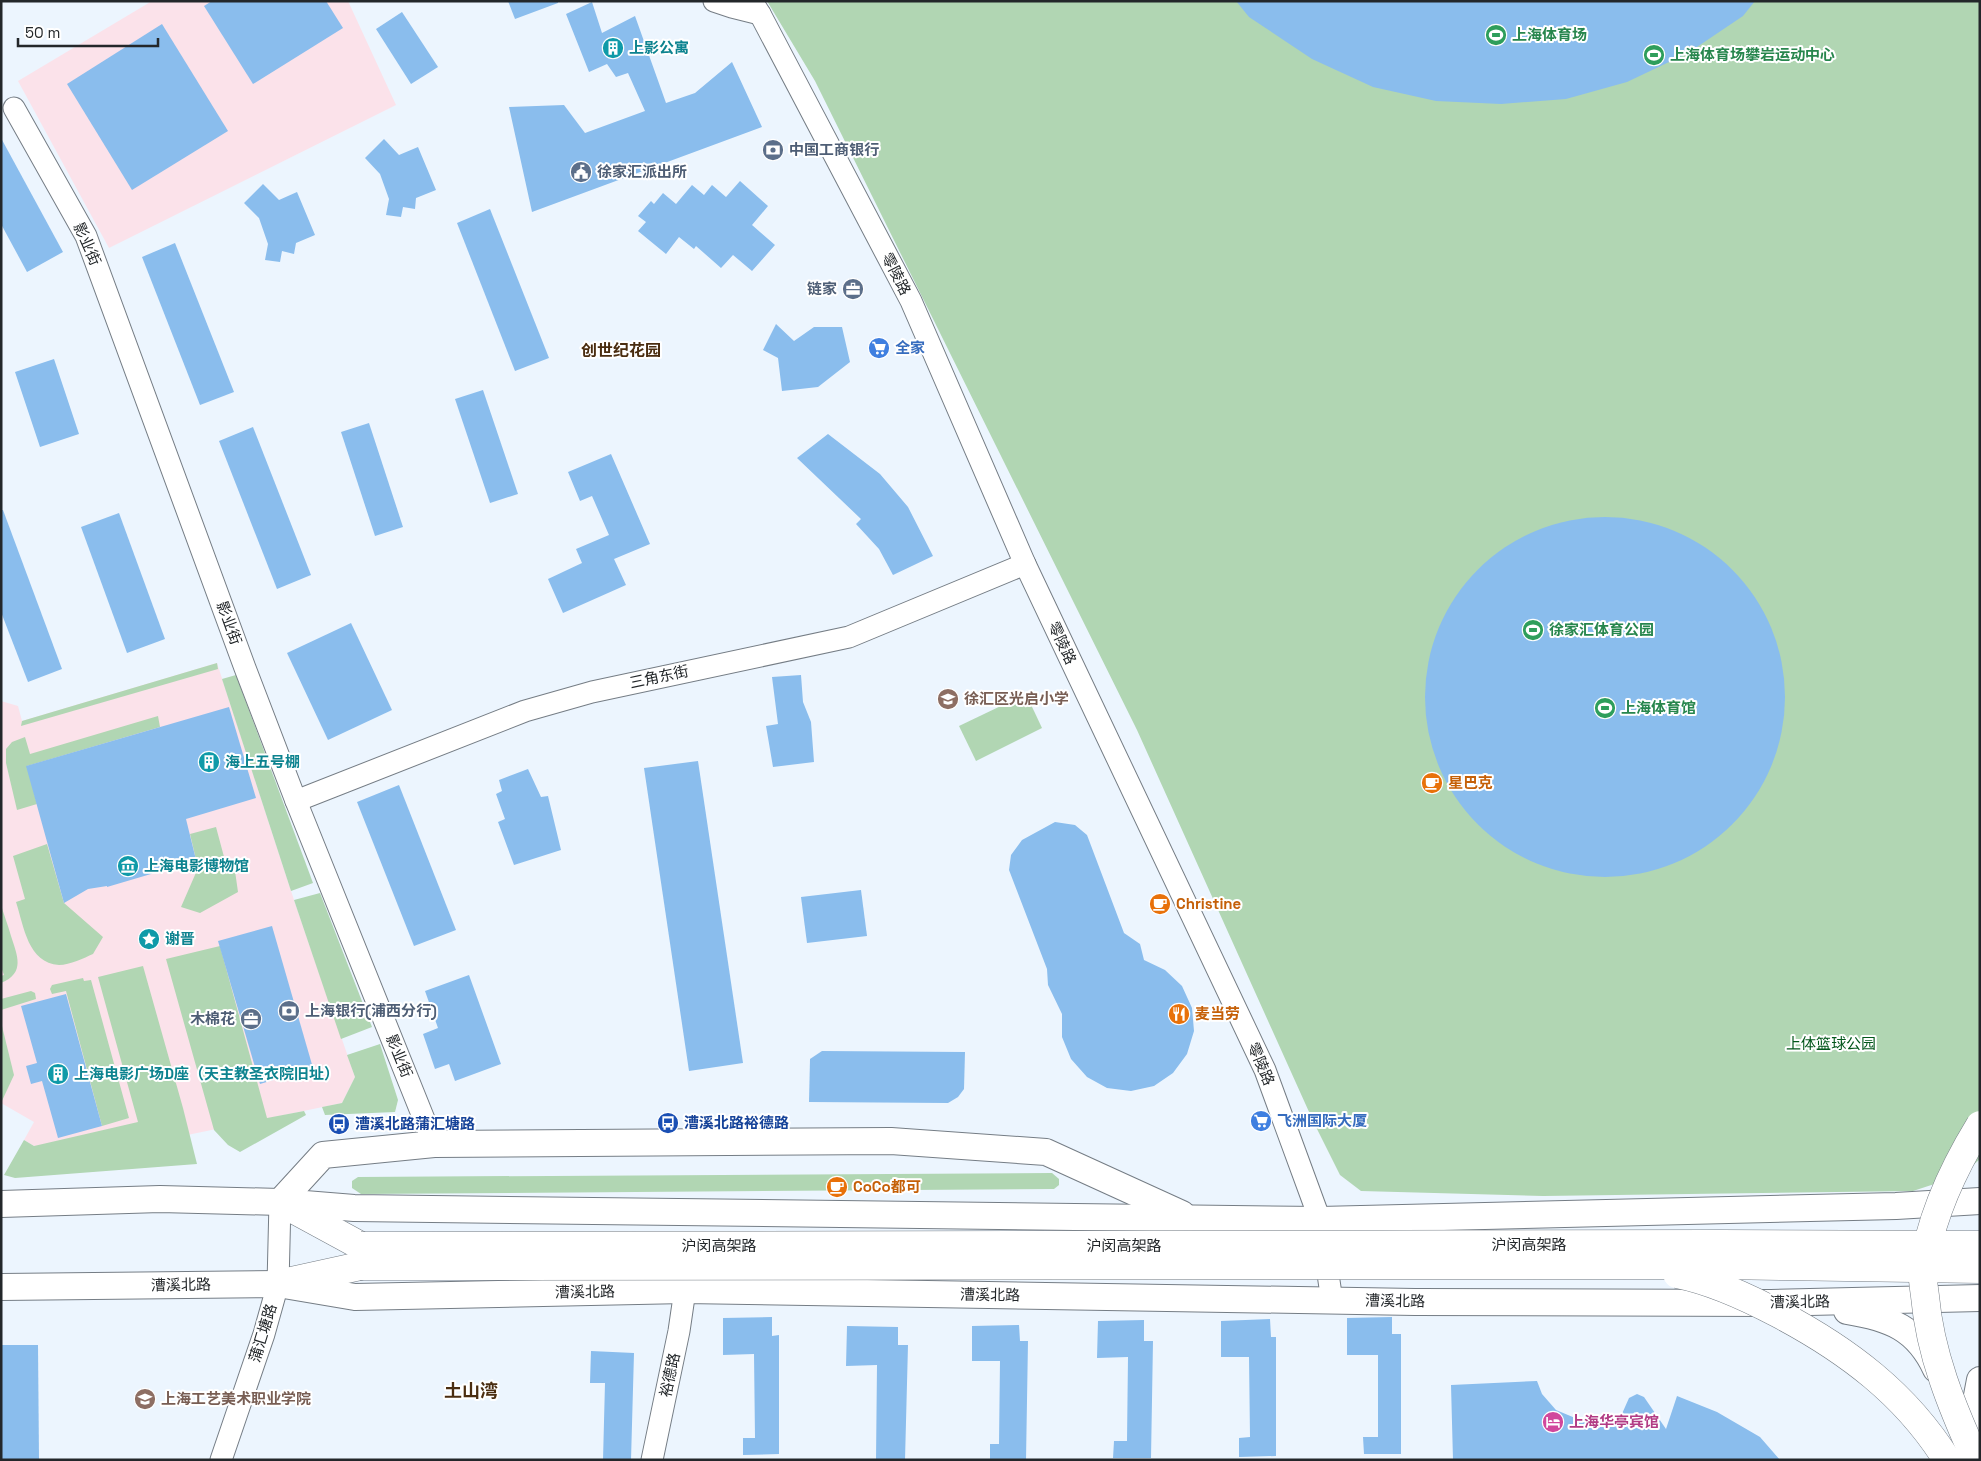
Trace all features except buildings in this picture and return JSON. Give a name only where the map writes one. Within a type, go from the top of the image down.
[{"type":"highway","points":[[1976,1460],[1956,1416],[1933,1349],[1923,1271],[1944,1190],[1980,1125]]},
{"type":"highway","name":"沪闵高架路","points":[[280,1202],[361,1256]]},
{"type":"highway","name":"沪闵高架路","points":[[278,1284],[361,1256],[1720,1244],[1980,1245]]},
{"type":"highway","points":[[361,1256],[1980,1269]]},
{"type":"highway","points":[[1624,1265],[1680,1274],[1720,1286],[1754,1300],[1834,1346],[1864,1367],[1895,1394],[1922,1423],[1947,1460]]},
{"type":"main road","points":[[280,1202],[323,1155],[434,1144],[892,1142],[1046,1152],[1192,1218]]},
{"type":"main road","points":[[1,1204],[160,1199],[280,1202],[354,1208],[1320,1220],[1896,1206],[1980,1201]]},
{"type":"main road","name":"漕溪北路","points":[[1,1287],[278,1284],[355,1296],[685,1290],[1332,1300],[1771,1303],[1980,1298]]},
{"type":"main road","points":[[1771,1303],[1824,1307],[1868,1314],[1885,1319],[1918,1339],[1930,1356],[1942,1381],[1959,1434],[1964,1460]]},
{"type":"main road","points":[[1964,1460],[1980,1380]]},
{"type":"street","points":[[714,1],[732,7],[756,7]]},
{"type":"street","name":"零陵路","points":[[756,7],[910,301],[1025,564],[1265,1070],[1320,1220],[1332,1300]]},
{"type":"street","name":"影业街","points":[[14,108],[86,236],[245,668],[296,801],[434,1144]]},
{"type":"street","name":"三角东街","points":[[296,801],[525,711],[592,692],[849,637],[1025,564]]},
{"type":"street","name":"蒲汇塘路","points":[[221,1460],[264,1334],[278,1284],[280,1202]]},
{"type":"street","name":"裕德路","points":[[652,1460],[679,1332],[685,1290]]},
{"type":"shaded area","points":[[152,1],[348,1],[396,105],[109,248],[18,81]]},
{"type":"shaded area","points":[[217,663],[294,900],[355,1077],[342,1103],[144,1144],[34,1146],[24,1140],[34,1122],[1,1103],[1,701],[18,706],[22,721]]},
{"type":"green space","name":"徐家汇体育公园","points":[[767,1],[1980,1],[1980,1159],[1962,1175],[1913,1191],[1543,1196],[1361,1191],[1340,1175],[1314,1123],[1137,730],[815,81]]},
{"type":"green space","points":[[217,663],[218,669],[21,726],[22,721]]},
{"type":"green space","points":[[236,675],[313,883],[291,891],[222,679]]},
{"type":"green space","points":[[1026,694],[1042,728],[976,761],[959,726]]},
{"type":"green space","points":[[158,716],[160,727],[27,766],[37,804],[17,810],[6,763],[6,749],[12,742],[25,737],[30,754]]},
{"type":"green space","points":[[216,827],[227,868],[234,864],[238,892],[200,913],[181,907],[198,868],[190,834]]},
{"type":"green space","points":[[47,844],[64,903],[103,937],[93,954],[63,965],[49,963],[40,958],[34,951],[25,932],[16,902],[25,899],[13,856]]},
{"type":"green space","points":[[320,893],[372,1027],[341,1039],[294,900]]},
{"type":"green space","points":[[1,905],[18,963],[14,974],[1,983],[1,976],[4,975],[1,967]]},
{"type":"green space","points":[[220,946],[267,1118],[304,1111],[306,1115],[240,1152],[228,1145],[214,1130],[166,959]]},
{"type":"green space","points":[[143,966],[197,1164],[15,1178],[4,1175],[24,1140],[34,1146],[138,1122],[98,977]]},
{"type":"green space","points":[[83,978],[84,981],[91,980],[129,1118],[102,1126],[66,991],[52,994],[50,989],[52,985]]},
{"type":"green space","points":[[31,991],[35,993],[36,999],[1,1010],[1,999]]},
{"type":"green space","points":[[1,1022],[14,1075],[1,1103]]},
{"type":"green space","points":[[380,1044],[398,1100],[395,1112],[325,1115],[322,1107],[342,1103],[355,1077],[347,1055]]},
{"type":"green space","points":[[1052,1173],[1059,1179],[1059,1185],[1054,1189],[361,1194],[352,1188],[352,1181],[358,1177]]},
{"type":"place","name":"上海体育场","points":[[1496,35]]},
{"type":"place","name":"上影公寓","points":[[613,48]]},
{"type":"place","name":"上海体育场攀岩运动中心","points":[[1654,55]]},
{"type":"place","name":"中国工商银行","points":[[773,150]]},
{"type":"place","name":"徐家汇派出所","points":[[581,172]]},
{"type":"place","name":"链家","points":[[853,289]]},
{"type":"place","name":"全家","points":[[879,348]]},
{"type":"place","name":"徐家汇体育公园","points":[[1533,630]]},
{"type":"place","name":"徐汇区光启小学","points":[[948,699]]},
{"type":"place","name":"上海体育馆","points":[[1605,708]]},
{"type":"place","name":"海上五号棚","points":[[209,762]]},
{"type":"place","name":"星巴克","points":[[1432,783]]},
{"type":"place","name":"上海电影博物馆","points":[[128,866]]},
{"type":"place","name":"Christine","points":[[1160,904]]},
{"type":"place","name":"谢晋","points":[[149,939]]},
{"type":"place","name":"上海银行(浦西分行)","points":[[289,1011]]},
{"type":"place","name":"麦当劳","points":[[1179,1014]]},
{"type":"place","name":"木棉花","points":[[251,1019]]},
{"type":"place","name":"上海电影广场D座（天主教圣衣院旧址）","points":[[58,1074]]},
{"type":"place","name":"飞洲国际大厦","points":[[1261,1121]]},
{"type":"place","name":"漕溪北路裕德路","points":[[668,1123]]},
{"type":"place","name":"漕溪北路蒲汇塘路","points":[[339,1124]]},
{"type":"place","name":"CoCo都可","points":[[837,1187]]},
{"type":"place","name":"上海工艺美术职业学院","points":[[145,1399]]},
{"type":"place","name":"上海华亭宾馆","points":[[1553,1422]]},
{"type":"district","name":"创世纪花园","points":[[621,350]]},
{"type":"district","name":"土山湾","points":[[471,1391]]},
{"type":"park label","name":"上体篮球公园","points":[[1831,1044]]}]
